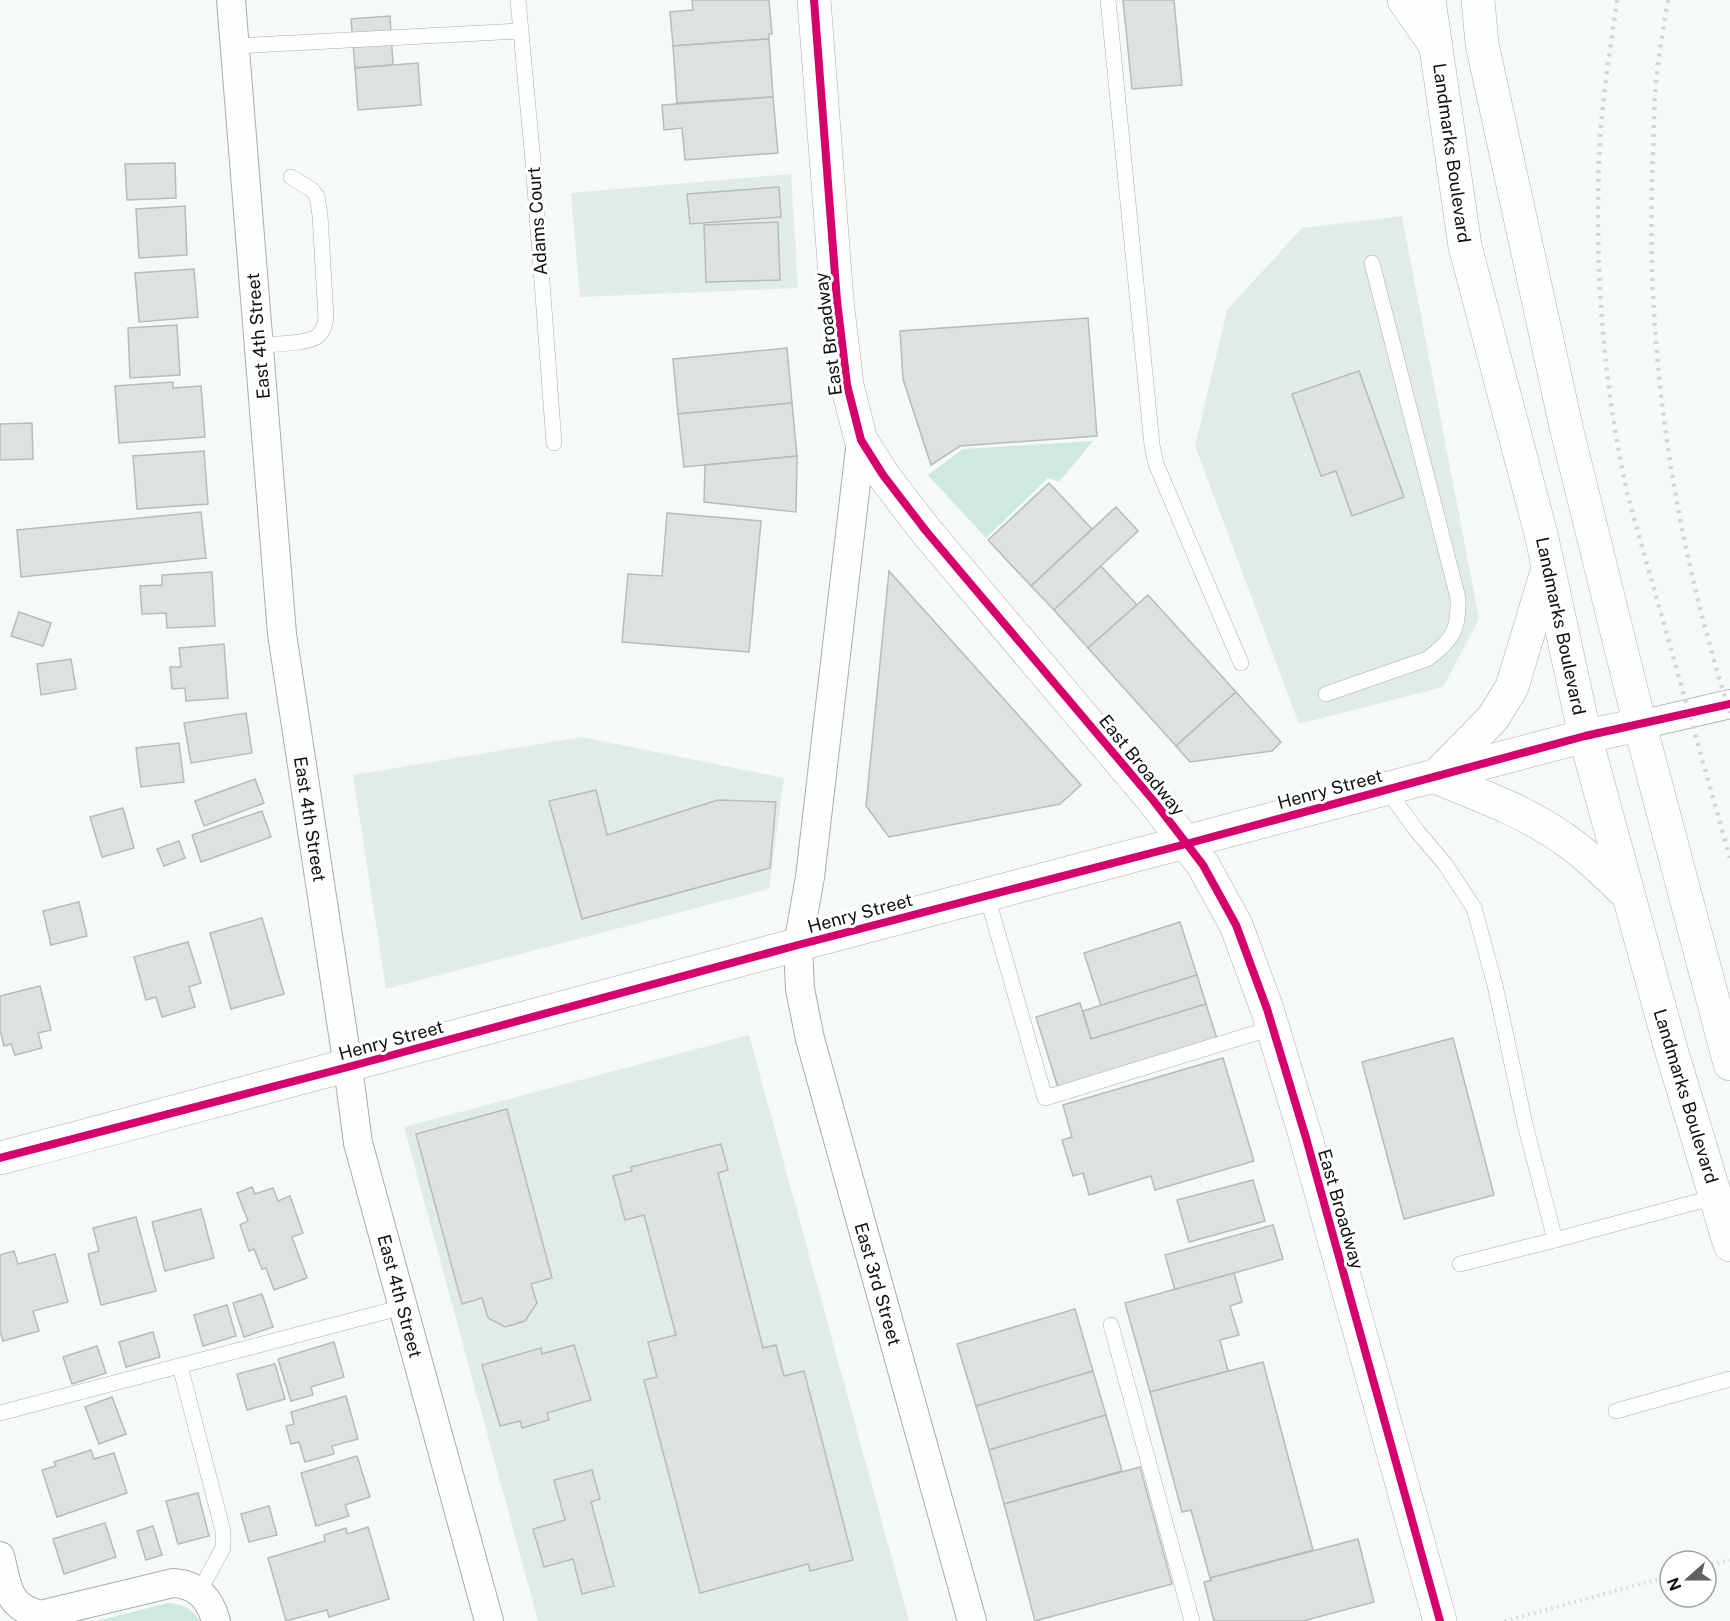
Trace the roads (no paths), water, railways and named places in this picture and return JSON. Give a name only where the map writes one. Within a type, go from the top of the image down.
[{"type":"main road","name":"East Broadway","points":[[814,0],[837,301],[847,386],[861,440],[882,475],[926,531],[1153,800],[1203,865],[1236,925],[1272,1028],[1310,1151],[1440,1621]]},
{"type":"main road","points":[[1404,0],[1436,46]]},
{"type":"main road","name":"Landmarks Boulevard","points":[[1429,0],[1465,246],[1548,568],[1585,736],[1670,1046],[1730,1245]]},
{"type":"main road","points":[[1478,0],[1482,44],[1566,431],[1640,725],[1730,1064]]},
{"type":"main road","points":[[1482,44],[1494,0]]},
{"type":"main road","points":[[1548,568],[1512,687],[1493,718],[1435,777],[1492,800],[1542,825],[1587,856],[1629,896]]},
{"type":"main road","name":"Henry Street","points":[[0,1158],[1585,736],[1640,725]]},
{"type":"street","name":"East 4th Street","points":[[231,0],[282,634],[358,1143],[489,1621]]},
{"type":"street","name":"East 3rd Street","points":[[861,440],[810,877],[798,945],[800,989],[810,1039],[972,1621]]},
{"type":"street","name":"Henry Street","points":[[1640,725],[1730,704]]},
{"type":"street","points":[[0,1556],[14,1600],[26,1611],[40,1615],[173,1583],[183,1583],[199,1592],[212,1606],[216,1621]]},
{"type":"lane","name":"Adams Court","points":[[518,0],[533,161],[554,442]]},
{"type":"lane","points":[[1108,0],[1152,445],[1156,464],[1241,663]]},
{"type":"lane","points":[[235,46],[520,31]]},
{"type":"lane","points":[[259,345],[310,340],[318,336],[324,328],[326,318],[317,196],[312,190],[291,177]]},
{"type":"lane","points":[[1326,694],[1427,658],[1441,649],[1453,636],[1458,620],[1458,598],[1372,263]]},
{"type":"lane","points":[[1387,790],[1445,864],[1474,908],[1495,985],[1525,1124],[1556,1240]]},
{"type":"lane","points":[[987,896],[1045,1098],[1272,1028]]},
{"type":"lane","points":[[1460,1264],[1715,1197]]},
{"type":"lane","points":[[0,1413],[403,1307]]},
{"type":"lane","points":[[1111,1325],[1192,1621]]},
{"type":"lane","points":[[180,1366],[223,1531],[223,1548],[199,1592]]},
{"type":"lane","points":[[1616,1411],[1730,1380]]},
{"type":"railway","points":[[1617,0],[1602,119],[1598,200],[1602,326],[1612,410],[1627,493],[1730,858]]},
{"type":"railway","points":[[1668,0],[1657,72],[1651,224],[1658,366],[1666,437],[1692,576],[1730,713]]}]
